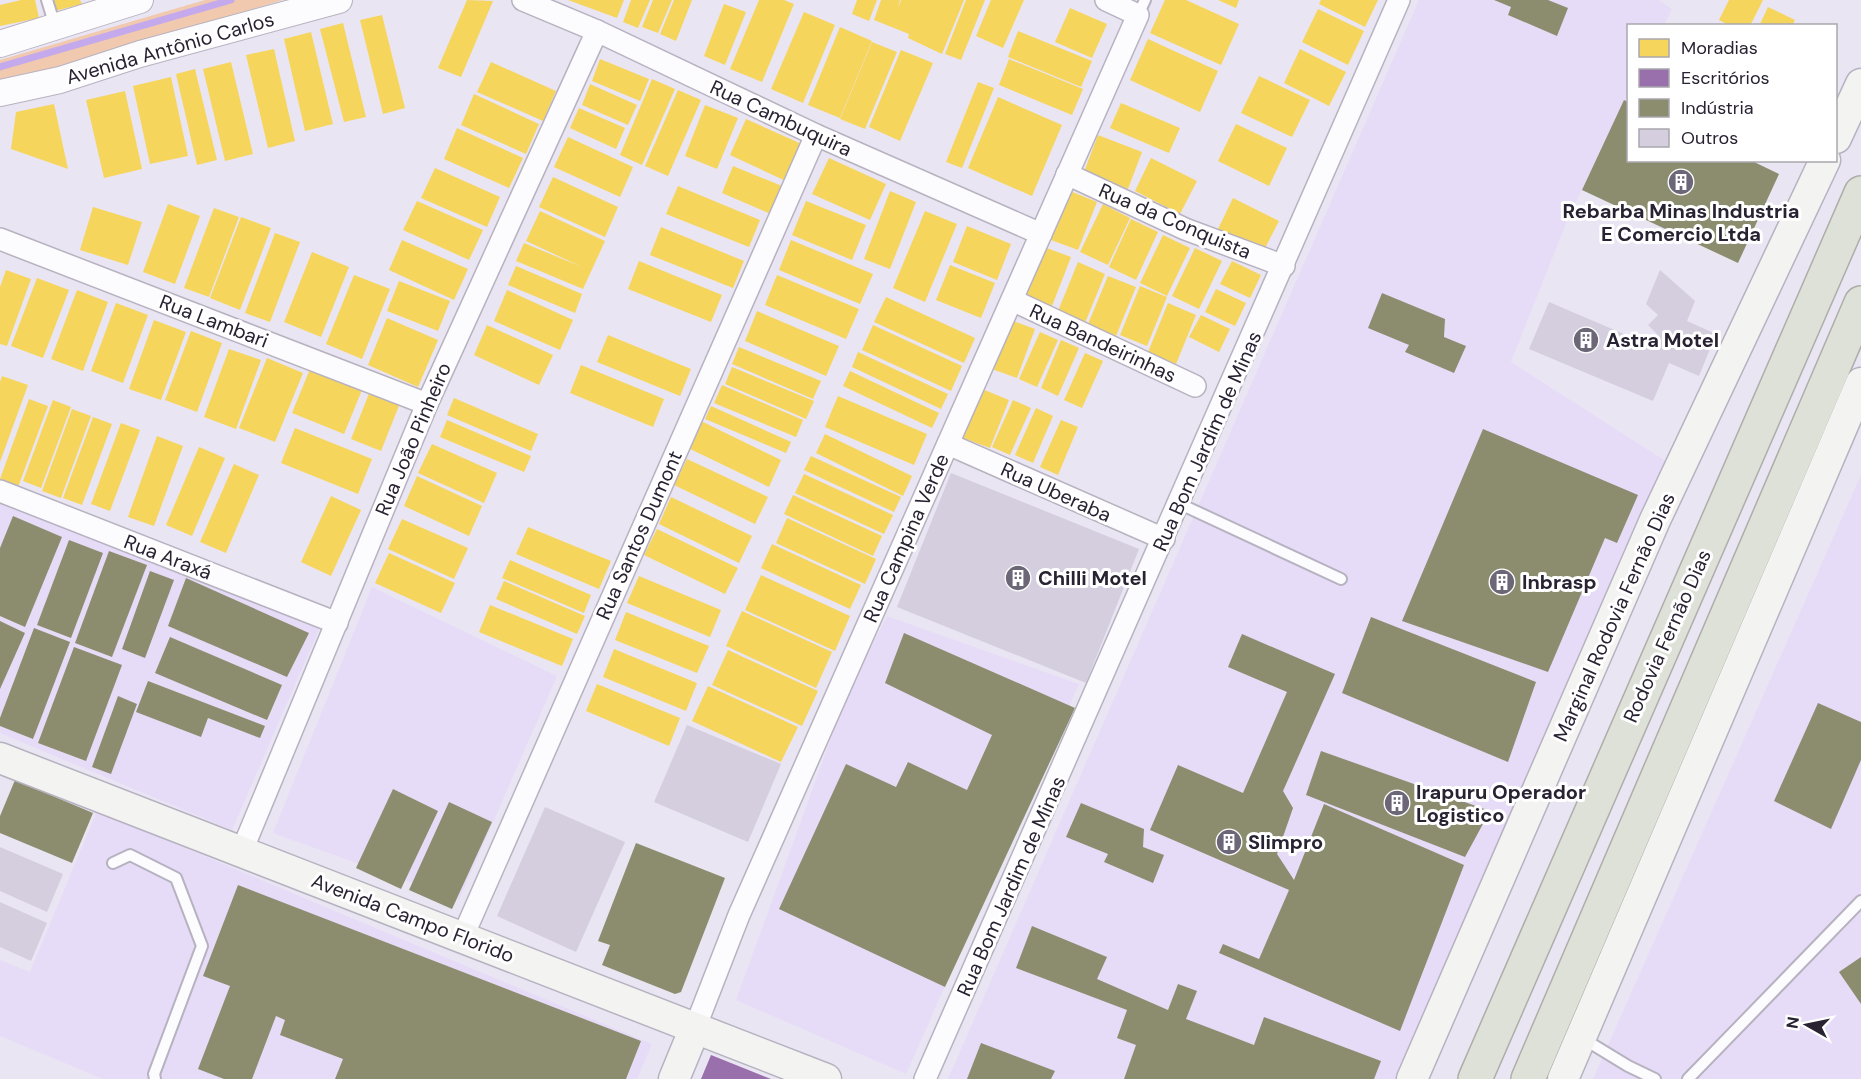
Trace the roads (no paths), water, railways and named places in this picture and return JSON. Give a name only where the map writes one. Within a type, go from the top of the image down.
[{"type":"highway","name":"Rodovia Fernão Dias","points":[[1475,1079],[1861,193]]},
{"type":"highway","points":[[1528,1079],[1861,303]]},
{"type":"main road","points":[[1837,136],[1861,84]]},
{"type":"main road","name":"Marginal Rodovia Fernão Dias","points":[[1412,1079],[1655,520],[1824,162]]},
{"type":"main road","points":[[1563,1079],[1861,383]]},
{"type":"main road","name":"Avenida Campo Florido","points":[[0,758],[826,1079]]},
{"type":"main road","name":"Rua Campina Verde","points":[[674,1079],[695,1028]]},
{"type":"street","points":[[0,44],[140,0]]},
{"type":"street","name":"Avenida Antônio Carlos","points":[[0,93],[60,80],[140,54],[339,0]]},
{"type":"street","name":"Rua Cambuquira","points":[[523,0],[597,31],[816,135],[1041,234]]},
{"type":"street","points":[[1106,0],[1141,7]]},
{"type":"street","name":"Rua Bom Jardim de Minas","points":[[925,1079],[1180,504],[1399,0]]},
{"type":"street","name":"Rua Campina Verde","points":[[695,1028],[739,915],[1141,7]]},
{"type":"street","name":"Rua João Pinheiro","points":[[241,853],[427,404],[597,31]]},
{"type":"street","name":"Rua Santos Dumont","points":[[463,936],[816,135]]},
{"type":"street","name":"Rua da Conquista","points":[[1067,174],[1185,229],[1284,266]]},
{"type":"street","name":"Rua Lambari","points":[[0,239],[427,404]]},
{"type":"street","name":"Rua Bandeirinhas","points":[[1012,300],[1195,386]]},
{"type":"street","name":"Rua Uberaba","points":[[948,444],[1164,539]]},
{"type":"street","name":"Rua Araxá","points":[[0,491],[337,623]]},
{"type":"lane","points":[[48,0],[55,27]]},
{"type":"lane","points":[[1180,504],[1341,579]]},
{"type":"lane","points":[[113,863],[130,855],[176,878],[202,946],[154,1074],[155,1079]]},
{"type":"lane","points":[[1688,1079],[1861,901]]},
{"type":"lane","points":[[1580,1036],[1628,1066],[1655,1079]]},
{"type":"waterway","points":[[0,67],[231,0]]},
{"type":"place","name":"Rebarba Minas Industria E Comercio Ltda","points":[[1681,182]]},
{"type":"place","name":"Astra Motel","points":[[1586,340]]},
{"type":"place","name":"Chilli Motel","points":[[1018,578]]},
{"type":"place","name":"Inbrasp","points":[[1502,582]]},
{"type":"place","name":"Irapuru Operador Logistico","points":[[1397,803]]},
{"type":"place","name":"SIimpro","points":[[1229,842]]}]
